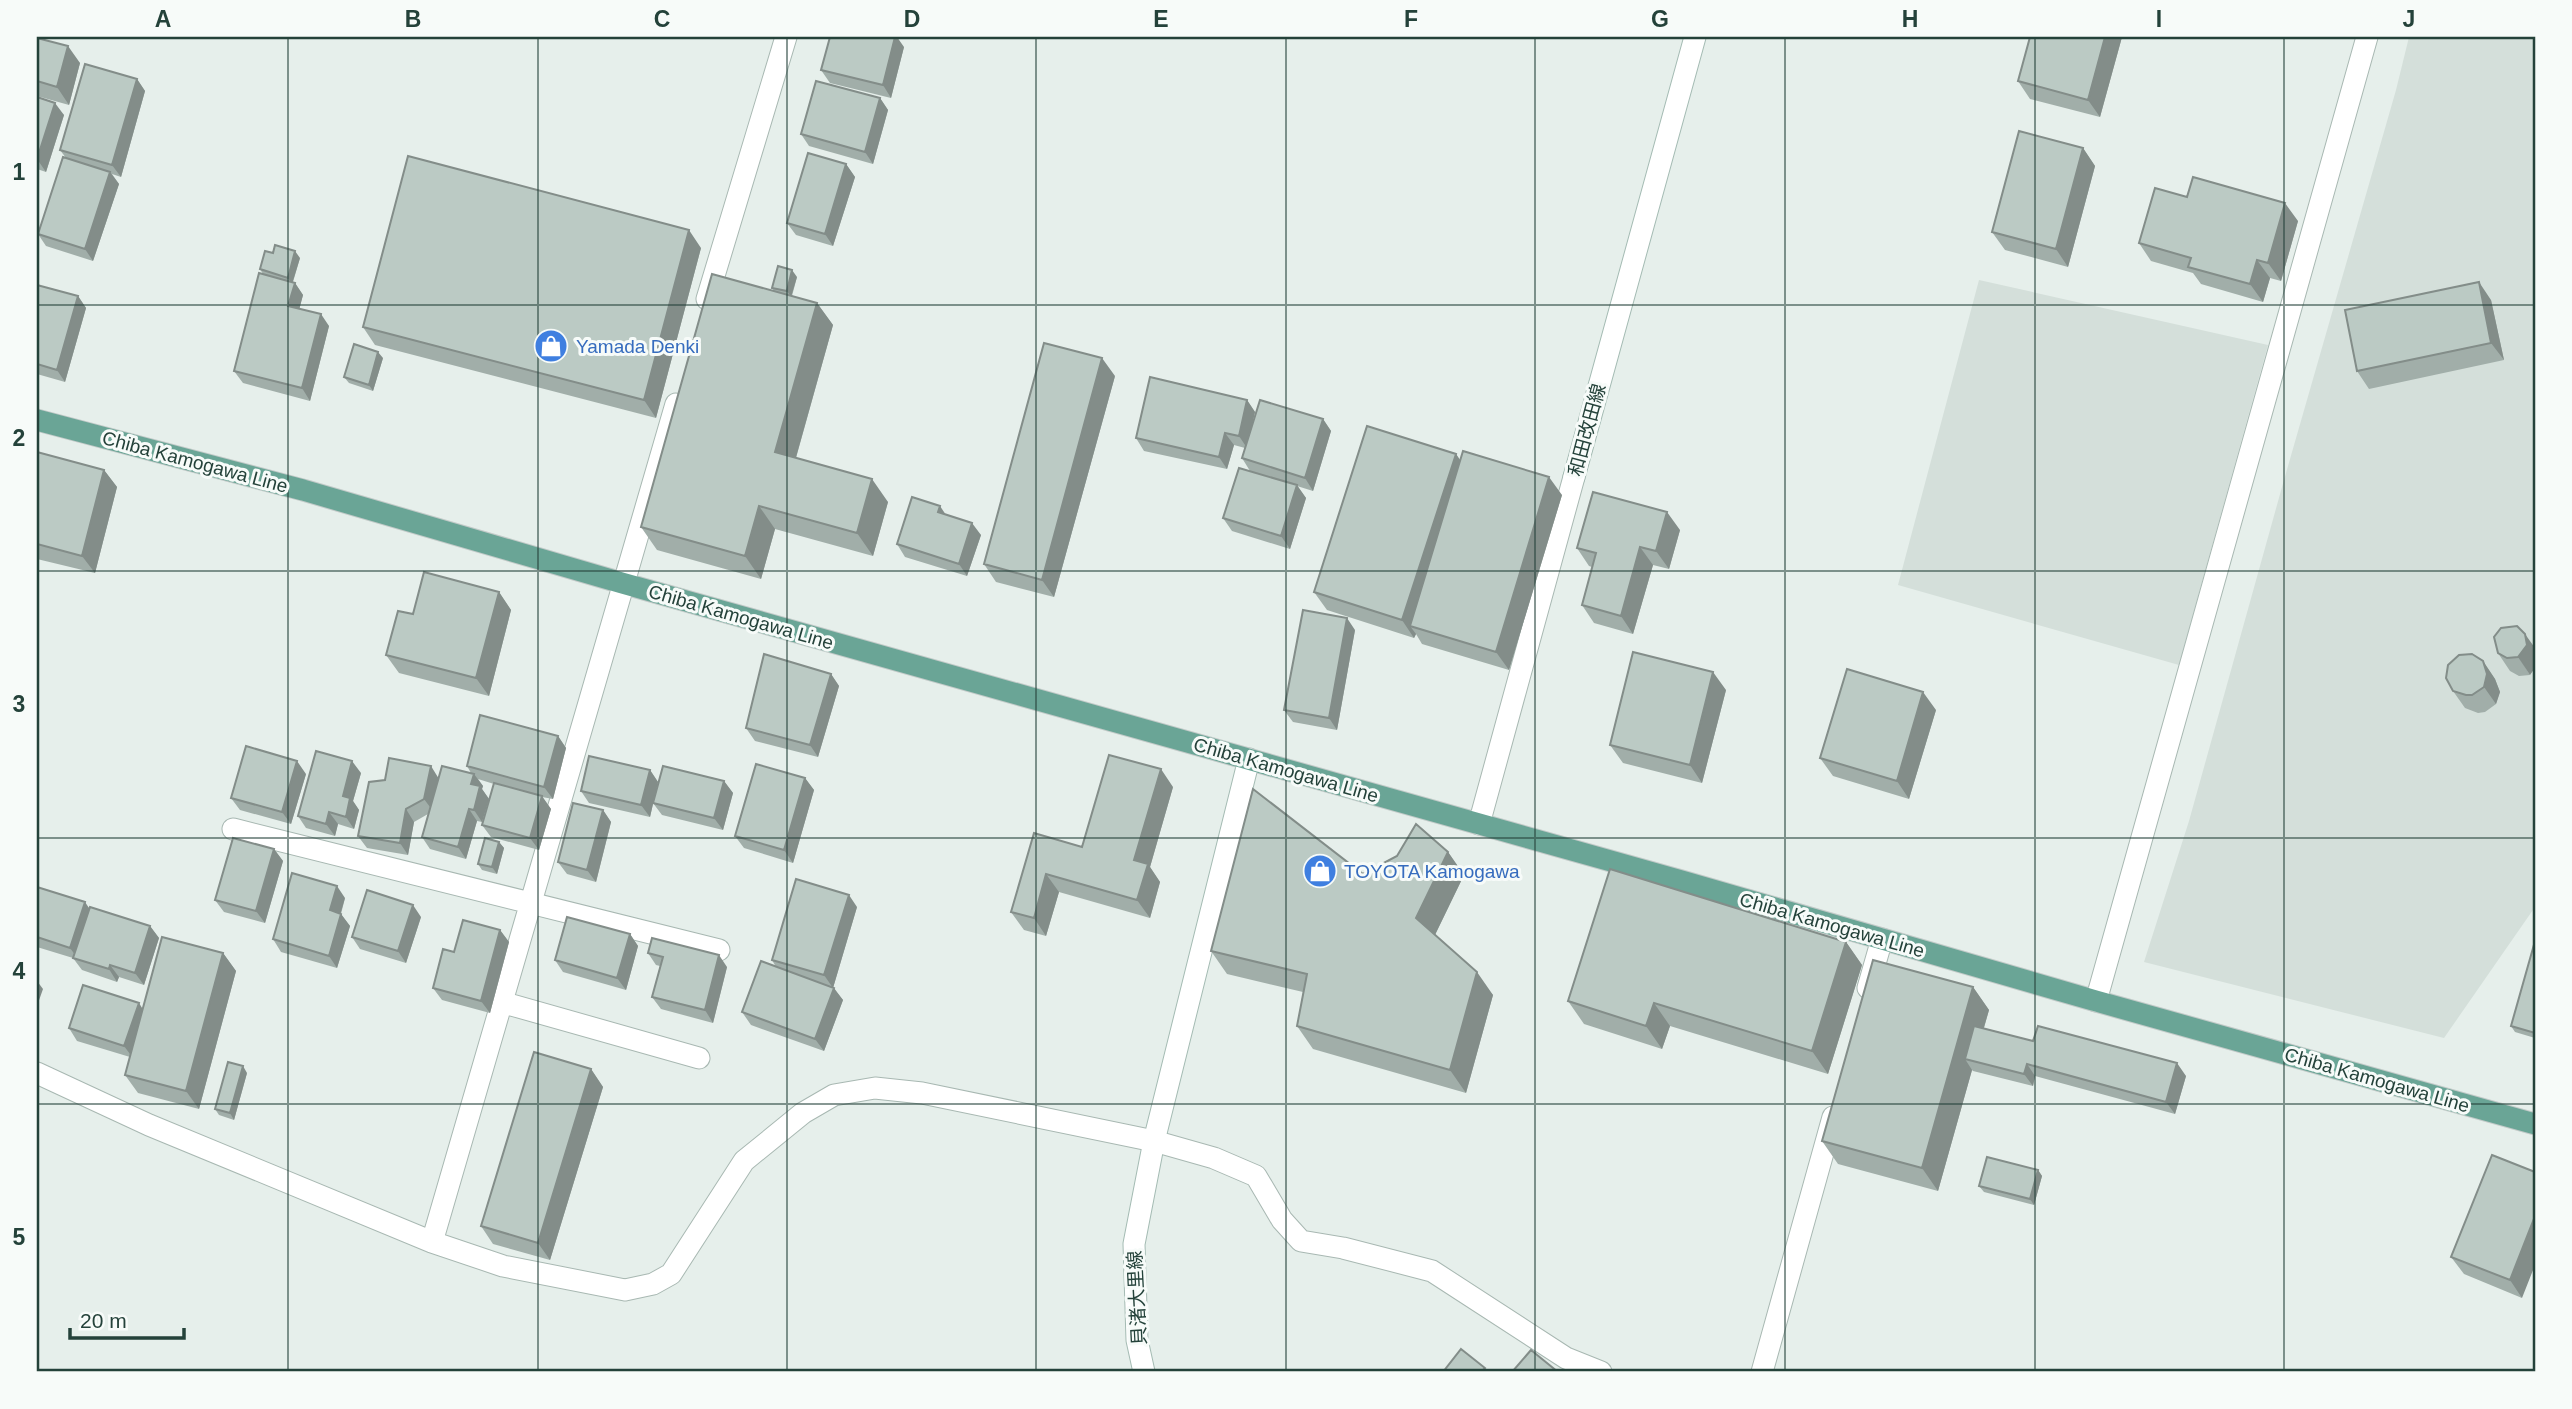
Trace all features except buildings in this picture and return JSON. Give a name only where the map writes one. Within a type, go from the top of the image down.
[{"type":"main road","name":"Chiba Kamogawa Line","points":[[37,420],[303,490],[2096,1002],[2535,1124]]},
{"type":"street","points":[[702,317],[786,37]]},
{"type":"street","name":"和田改田線","points":[[1479,824],[1695,37]]},
{"type":"street","points":[[2096,1002],[2367,37]]},
{"type":"street","points":[[432,1242],[682,383]]},
{"type":"street","name":"貝渚大里線","points":[[1144,1372],[1137,1340],[1134,1244],[1154,1141],[1249,760]]},
{"type":"street","points":[[233,829],[719,950]]},
{"type":"street","points":[[1864,1005],[1882,939]]},
{"type":"street","points":[[501,1002],[699,1059]]},
{"type":"street","points":[[37,1073],[149,1125],[432,1242],[503,1266],[625,1290],[653,1284],[671,1274],[744,1161],[803,1113],[834,1095],[875,1088],[922,1093],[1154,1141],[1214,1158],[1256,1177],[1282,1220],[1301,1241],[1343,1248],[1432,1271],[1566,1358],[1601,1372]]},
{"type":"street","points":[[1762,1372],[1838,1097]]},
{"type":"shaded area","points":[[2409,37],[2535,37],[2535,907],[2444,1038],[2144,962],[2189,821]]},
{"type":"shaded area","points":[[1979,280],[2268,345],[2179,665],[1898,585]]},
{"type":"place","name":"Yamada Denki","points":[[551,346]]},
{"type":"place","name":"TOYOTA Kamogawa","points":[[1320,871]]}]
